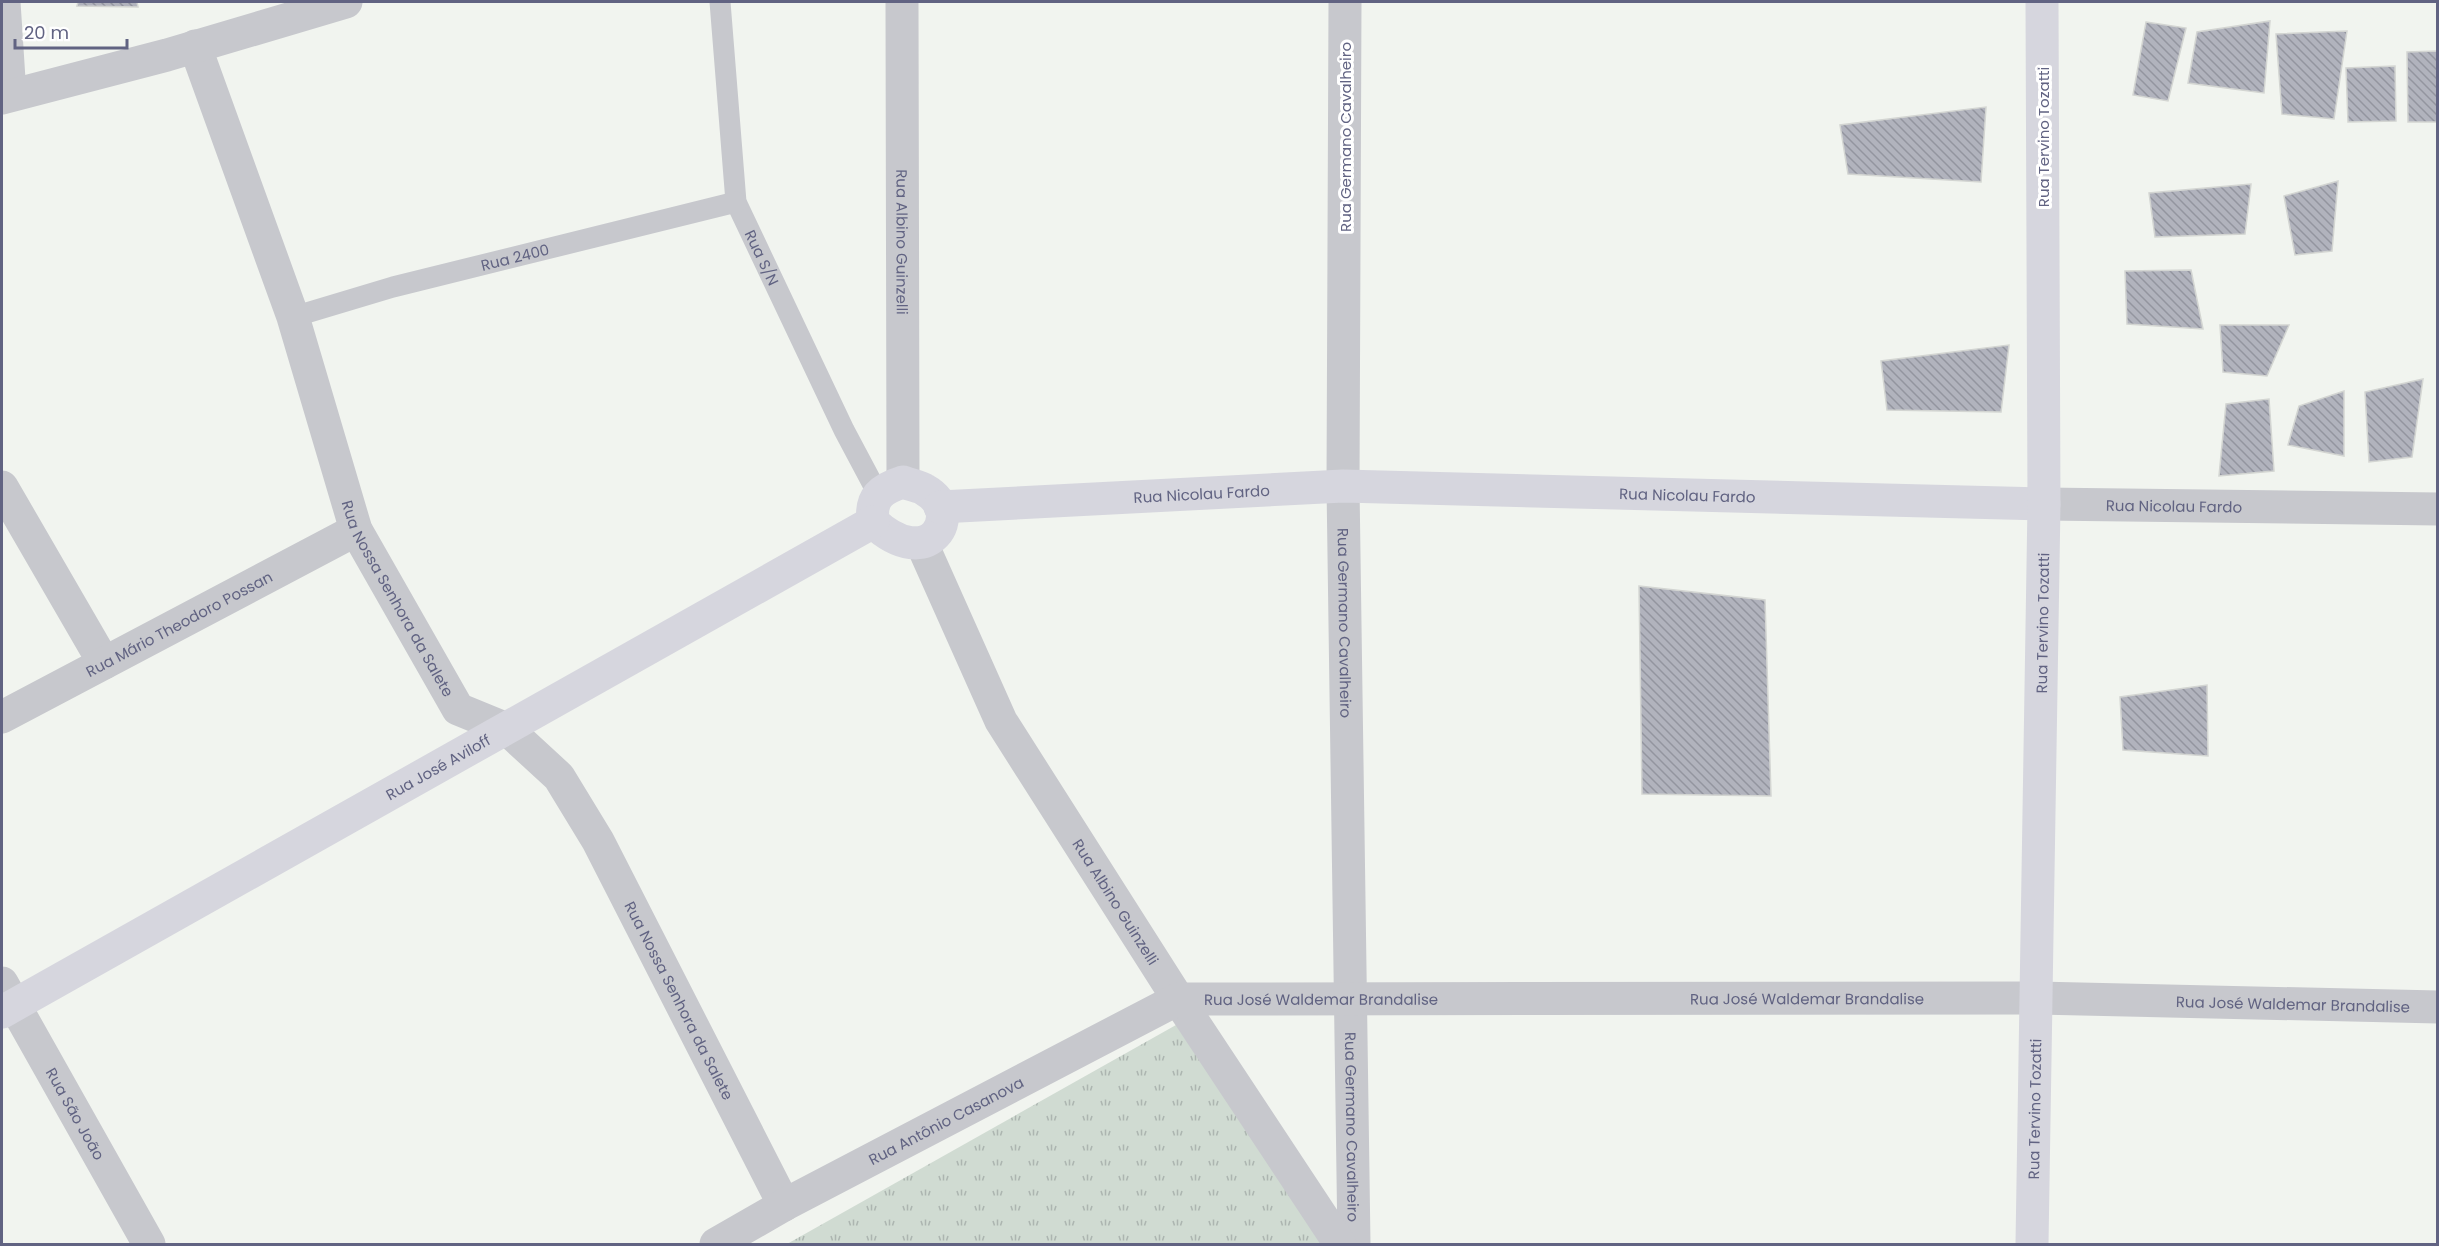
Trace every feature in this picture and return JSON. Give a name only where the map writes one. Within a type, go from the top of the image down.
[{"type":"street","points":[[4,2],[6,97],[346,2]]},
{"type":"street","name":"Rua Albino Guinzelli","points":[[885,499],[902,2]]},
{"type":"street","name":"Rua Germano Cavalheiro","points":[[1345,2],[1343,486],[1354,1245]]},
{"type":"street","name":"Rua Tervino Tozatti","points":[[2032,1245],[2044,504],[2042,2]]},
{"type":"street","name":"Rua Nossa Senhora da Salete","points":[[195,46],[293,317],[356,530],[458,709],[507,729],[559,777],[598,841],[784,1205]]},
{"type":"street","name":"Rua Nicolau Fardo","points":[[940,507],[1343,486],[2044,504],[2438,509]]},
{"type":"street","points":[[2,487],[104,663]]},
{"type":"street","points":[[925,490],[940,507],[941,526],[933,539],[922,544],[913,544],[897,539],[885,499],[925,490]]},
{"type":"street","name":"Rua José Aviloff","points":[[6,1000],[507,729],[885,499]]},
{"type":"street","name":"Rua Mário Theodoro Possan","points":[[2,717],[356,530]]},
{"type":"street","name":"Rua Albino Guinzelli","points":[[922,544],[1001,721],[1178,999],[1340,1245]]},
{"type":"street","name":"Rua José Waldemar Brandalise","points":[[1178,999],[1349,997],[2037,998],[2438,1007]]},
{"type":"street","name":"Rua Antônio Casanova","points":[[716,1245],[784,1205],[1178,999]]},
{"type":"street","name":"Rua São João","points":[[6,1000],[149,1245]]},
{"type":"lane","name":"Rua S/N","points":[[720,2],[736,202],[844,430],[885,499]]},
{"type":"lane","name":"Rua 2400","points":[[293,317],[393,287],[736,202]]},
{"type":"green space","points":[[1176,1025],[1324,1244],[787,1244]]},
{"type":"building","points":[[78,2],[137,2],[138,7],[77,6]]},
{"type":"building","points":[[2270,21],[2264,93],[2188,83],[2197,32]]},
{"type":"building","points":[[2146,22],[2186,28],[2168,101],[2133,95]]},
{"type":"building","points":[[2347,31],[2334,119],[2282,114],[2276,34]]},
{"type":"building","points":[[2438,51],[2438,122],[2408,122],[2407,52]]},
{"type":"building","points":[[2395,66],[2396,121],[2348,122],[2346,68]]},
{"type":"building","points":[[1986,107],[1981,182],[1848,174],[1840,125]]},
{"type":"building","points":[[2338,181],[2332,251],[2295,255],[2284,196]]},
{"type":"building","points":[[2251,184],[2245,234],[2155,237],[2149,193]]},
{"type":"building","points":[[2191,270],[2203,329],[2127,324],[2125,271]]},
{"type":"building","points":[[2220,325],[2289,325],[2267,376],[2223,372]]},
{"type":"building","points":[[2009,345],[2001,412],[1887,410],[1881,361]]},
{"type":"building","points":[[2423,379],[2412,457],[2369,462],[2365,392]]},
{"type":"building","points":[[2344,391],[2344,456],[2288,445],[2299,406]]},
{"type":"building","points":[[2269,399],[2274,471],[2219,476],[2226,404]]},
{"type":"building","points":[[1639,586],[1765,600],[1771,796],[1642,794]]},
{"type":"building","points":[[2207,685],[2208,756],[2123,750],[2120,697]]}]
